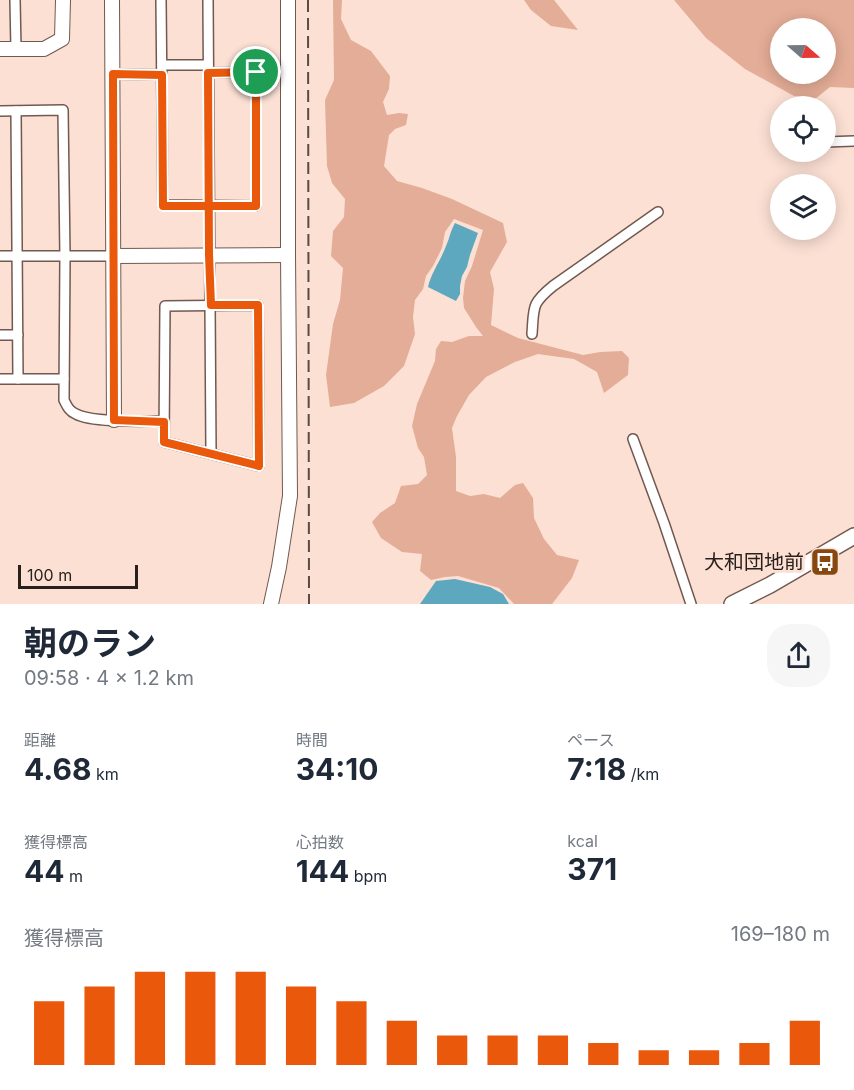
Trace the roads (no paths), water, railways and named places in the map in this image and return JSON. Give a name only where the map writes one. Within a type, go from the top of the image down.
[{"type":"main road","points":[[732,604],[770,585],[854,536]]},
{"type":"street","points":[[15,0],[16,49]]},
{"type":"street","points":[[0,49],[44,49],[62,39],[63,0]]},
{"type":"street","points":[[112,0],[114,420]]},
{"type":"street","points":[[161,0],[163,206],[256,206],[256,72],[162,64]]},
{"type":"street","points":[[208,0],[211,453]]},
{"type":"street","points":[[271,604],[290,496],[288,0]]},
{"type":"street","points":[[113,74],[162,75]]},
{"type":"street","points":[[0,111],[63,110],[64,400],[67,408],[84,418],[164,422]]},
{"type":"street","points":[[16,111],[18,379]]},
{"type":"street","points":[[836,142],[854,141]]},
{"type":"street","points":[[532,334],[535,303],[541,296],[658,212]]},
{"type":"street","points":[[0,256],[288,255]]},
{"type":"street","points":[[258,305],[259,466],[164,442],[164,422],[165,306],[258,305]]},
{"type":"street","points":[[0,335],[18,334]]},
{"type":"street","points":[[0,379],[64,379]]},
{"type":"street","points":[[633,439],[691,604]]},
{"type":"water","points":[[455,223],[478,233],[462,276],[460,294],[456,301],[428,287]]},
{"type":"water","points":[[455,579],[490,587],[503,594],[509,604],[420,604],[436,581]]},
{"type":"railway","points":[[308,0],[309,604]]},
{"type":"place","name":"大和団地前","points":[[825,562]]}]
